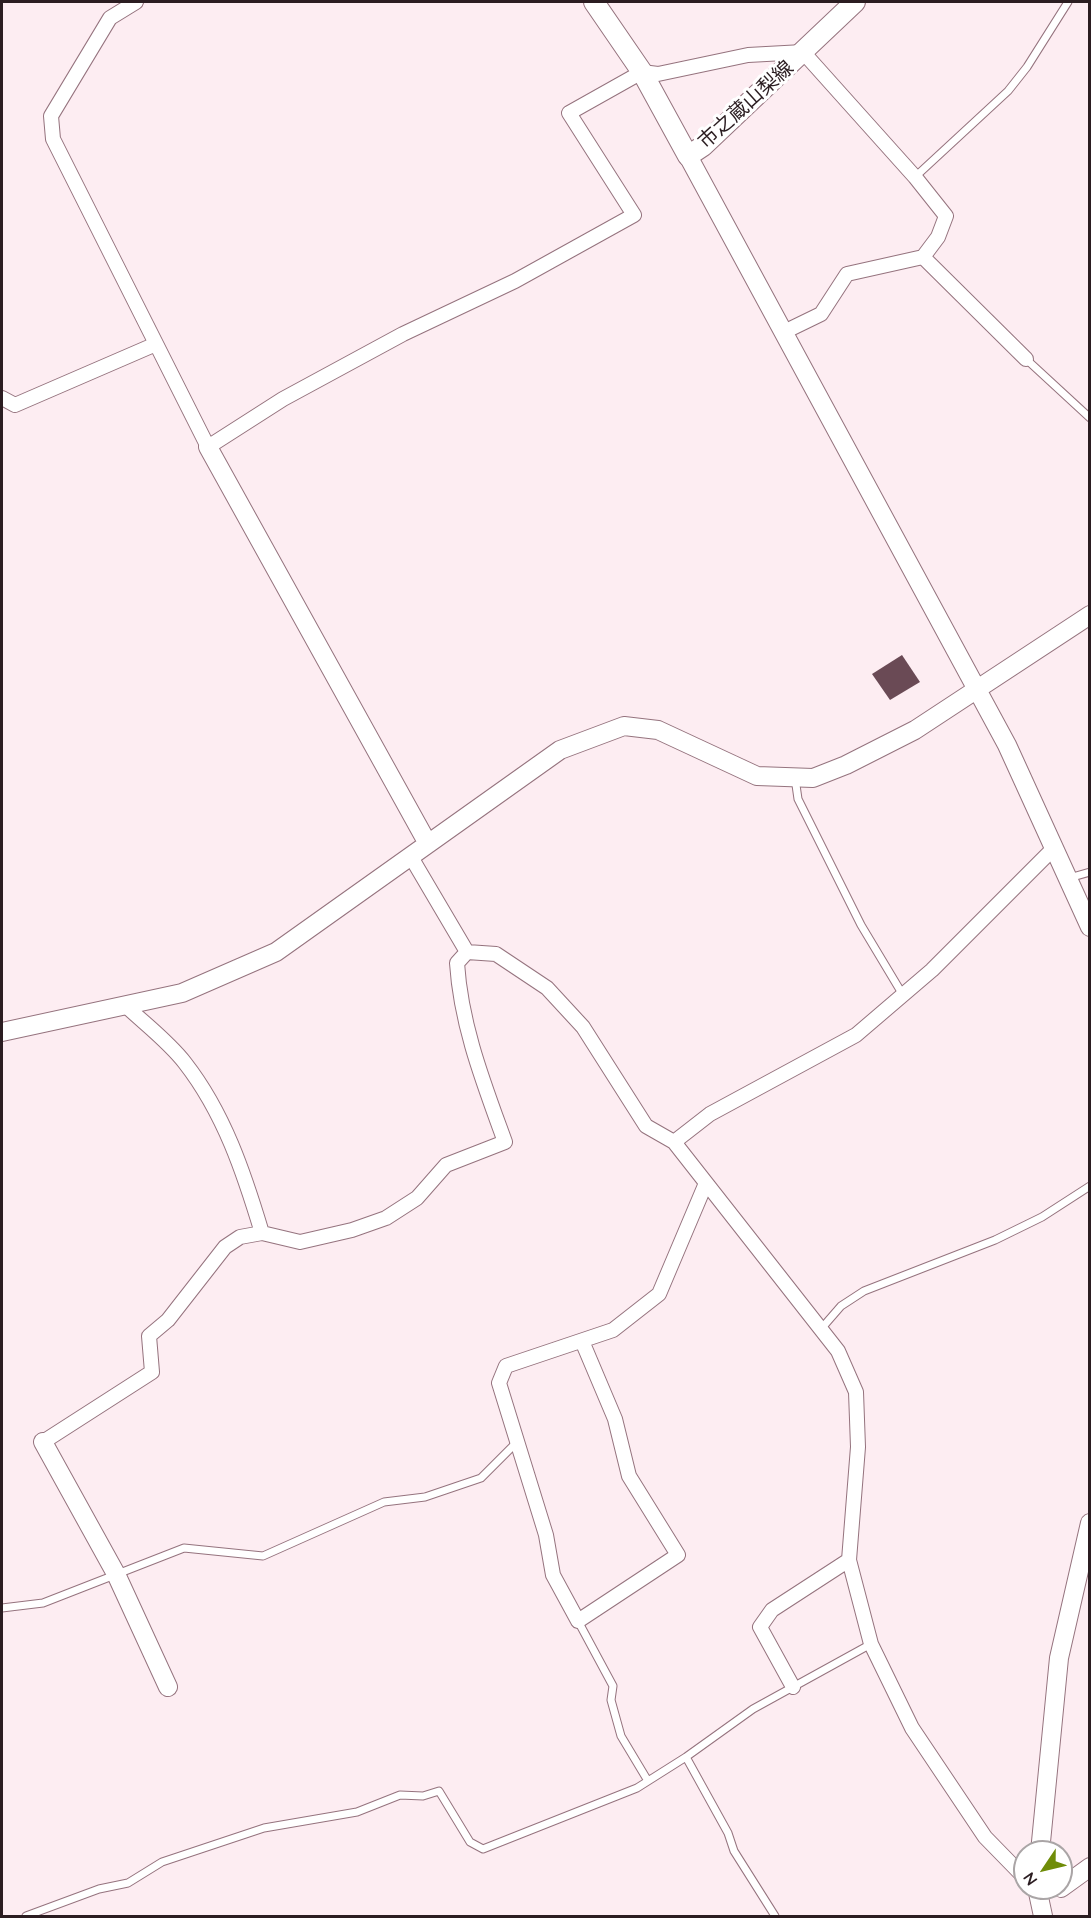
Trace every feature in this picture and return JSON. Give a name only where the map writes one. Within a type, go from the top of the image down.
[{"type":"main road","name":"市之蔵山梨線","points":[[594,2],[642,72],[688,156],[704,146],[855,2]]},
{"type":"street","points":[[136,2],[110,18],[51,116],[53,139],[208,447],[428,844]]},
{"type":"street","points":[[208,447],[283,399],[404,333],[515,281],[634,215],[569,112],[642,72],[658,74],[748,55],[802,52],[915,177],[946,216],[938,237],[923,257],[847,274],[821,314],[784,332]]},
{"type":"street","points":[[688,156],[977,687],[1007,745],[1089,927]]},
{"type":"street","points":[[923,257],[1026,358]]},
{"type":"street","points":[[2,398],[15,405],[156,344]]},
{"type":"street","points":[[2,1032],[182,993],[276,952],[560,750],[624,726],[658,730],[757,776],[813,778],[846,765],[915,730],[1089,615]]},
{"type":"street","points":[[674,1142],[710,1114],[856,1035],[932,970],[1054,848]]},
{"type":"street","points":[[411,857],[467,952]]},
{"type":"street","points":[[467,952],[496,954],[547,988],[583,1027],[646,1126],[674,1142],[838,1351],[856,1392],[858,1447],[849,1560],[871,1644],[912,1728],[985,1837],[1013,1866]]},
{"type":"street","points":[[168,1687],[116,1574],[43,1442],[152,1372],[149,1336],[168,1320],[225,1247],[240,1237],[262,1233],[300,1242],[352,1230],[386,1218],[417,1198],[446,1165],[505,1142],[475,1060],[458,983],[457,963],[467,952]]},
{"type":"street","points":[[126,1006],[185,1062],[209,1101],[240,1160],[262,1233]]},
{"type":"street","points":[[582,1341],[615,1419],[629,1476],[678,1556],[578,1621],[553,1575],[546,1535],[499,1383],[506,1366],[613,1330],[659,1294],[706,1183]]},
{"type":"street","points":[[1041,1840],[1059,1658],[1089,1523]]},
{"type":"street","points":[[793,1687],[760,1627],[772,1610],[849,1560]]},
{"type":"street","points":[[1073,1879],[1089,1867]]},
{"type":"street","points":[[1038,1900],[1043,1917]]},
{"type":"lane","points":[[915,177],[1008,91],[1027,67],[1068,2]]},
{"type":"lane","points":[[1026,358],[1089,417]]},
{"type":"lane","points":[[795,778],[798,799],[861,926],[903,995]]},
{"type":"lane","points":[[1068,879],[1089,872]]},
{"type":"lane","points":[[821,1329],[840,1306],[864,1291],[995,1240],[1042,1217],[1089,1186]]},
{"type":"lane","points":[[2,1608],[43,1603],[183,1548],[263,1556],[384,1502],[425,1497],[481,1478],[517,1442]]},
{"type":"lane","points":[[578,1621],[613,1686],[611,1700],[621,1736],[648,1781]]},
{"type":"lane","points":[[26,1917],[99,1889],[128,1883],[162,1862],[264,1827],[357,1812],[400,1795],[423,1796],[439,1791],[470,1842],[483,1849],[637,1788],[686,1757],[753,1709],[871,1644]]},
{"type":"lane","points":[[686,1757],[728,1833],[734,1851],[775,1917]]},
{"type":"building","points":[[902,655],[920,682],[890,700],[872,674]]}]
